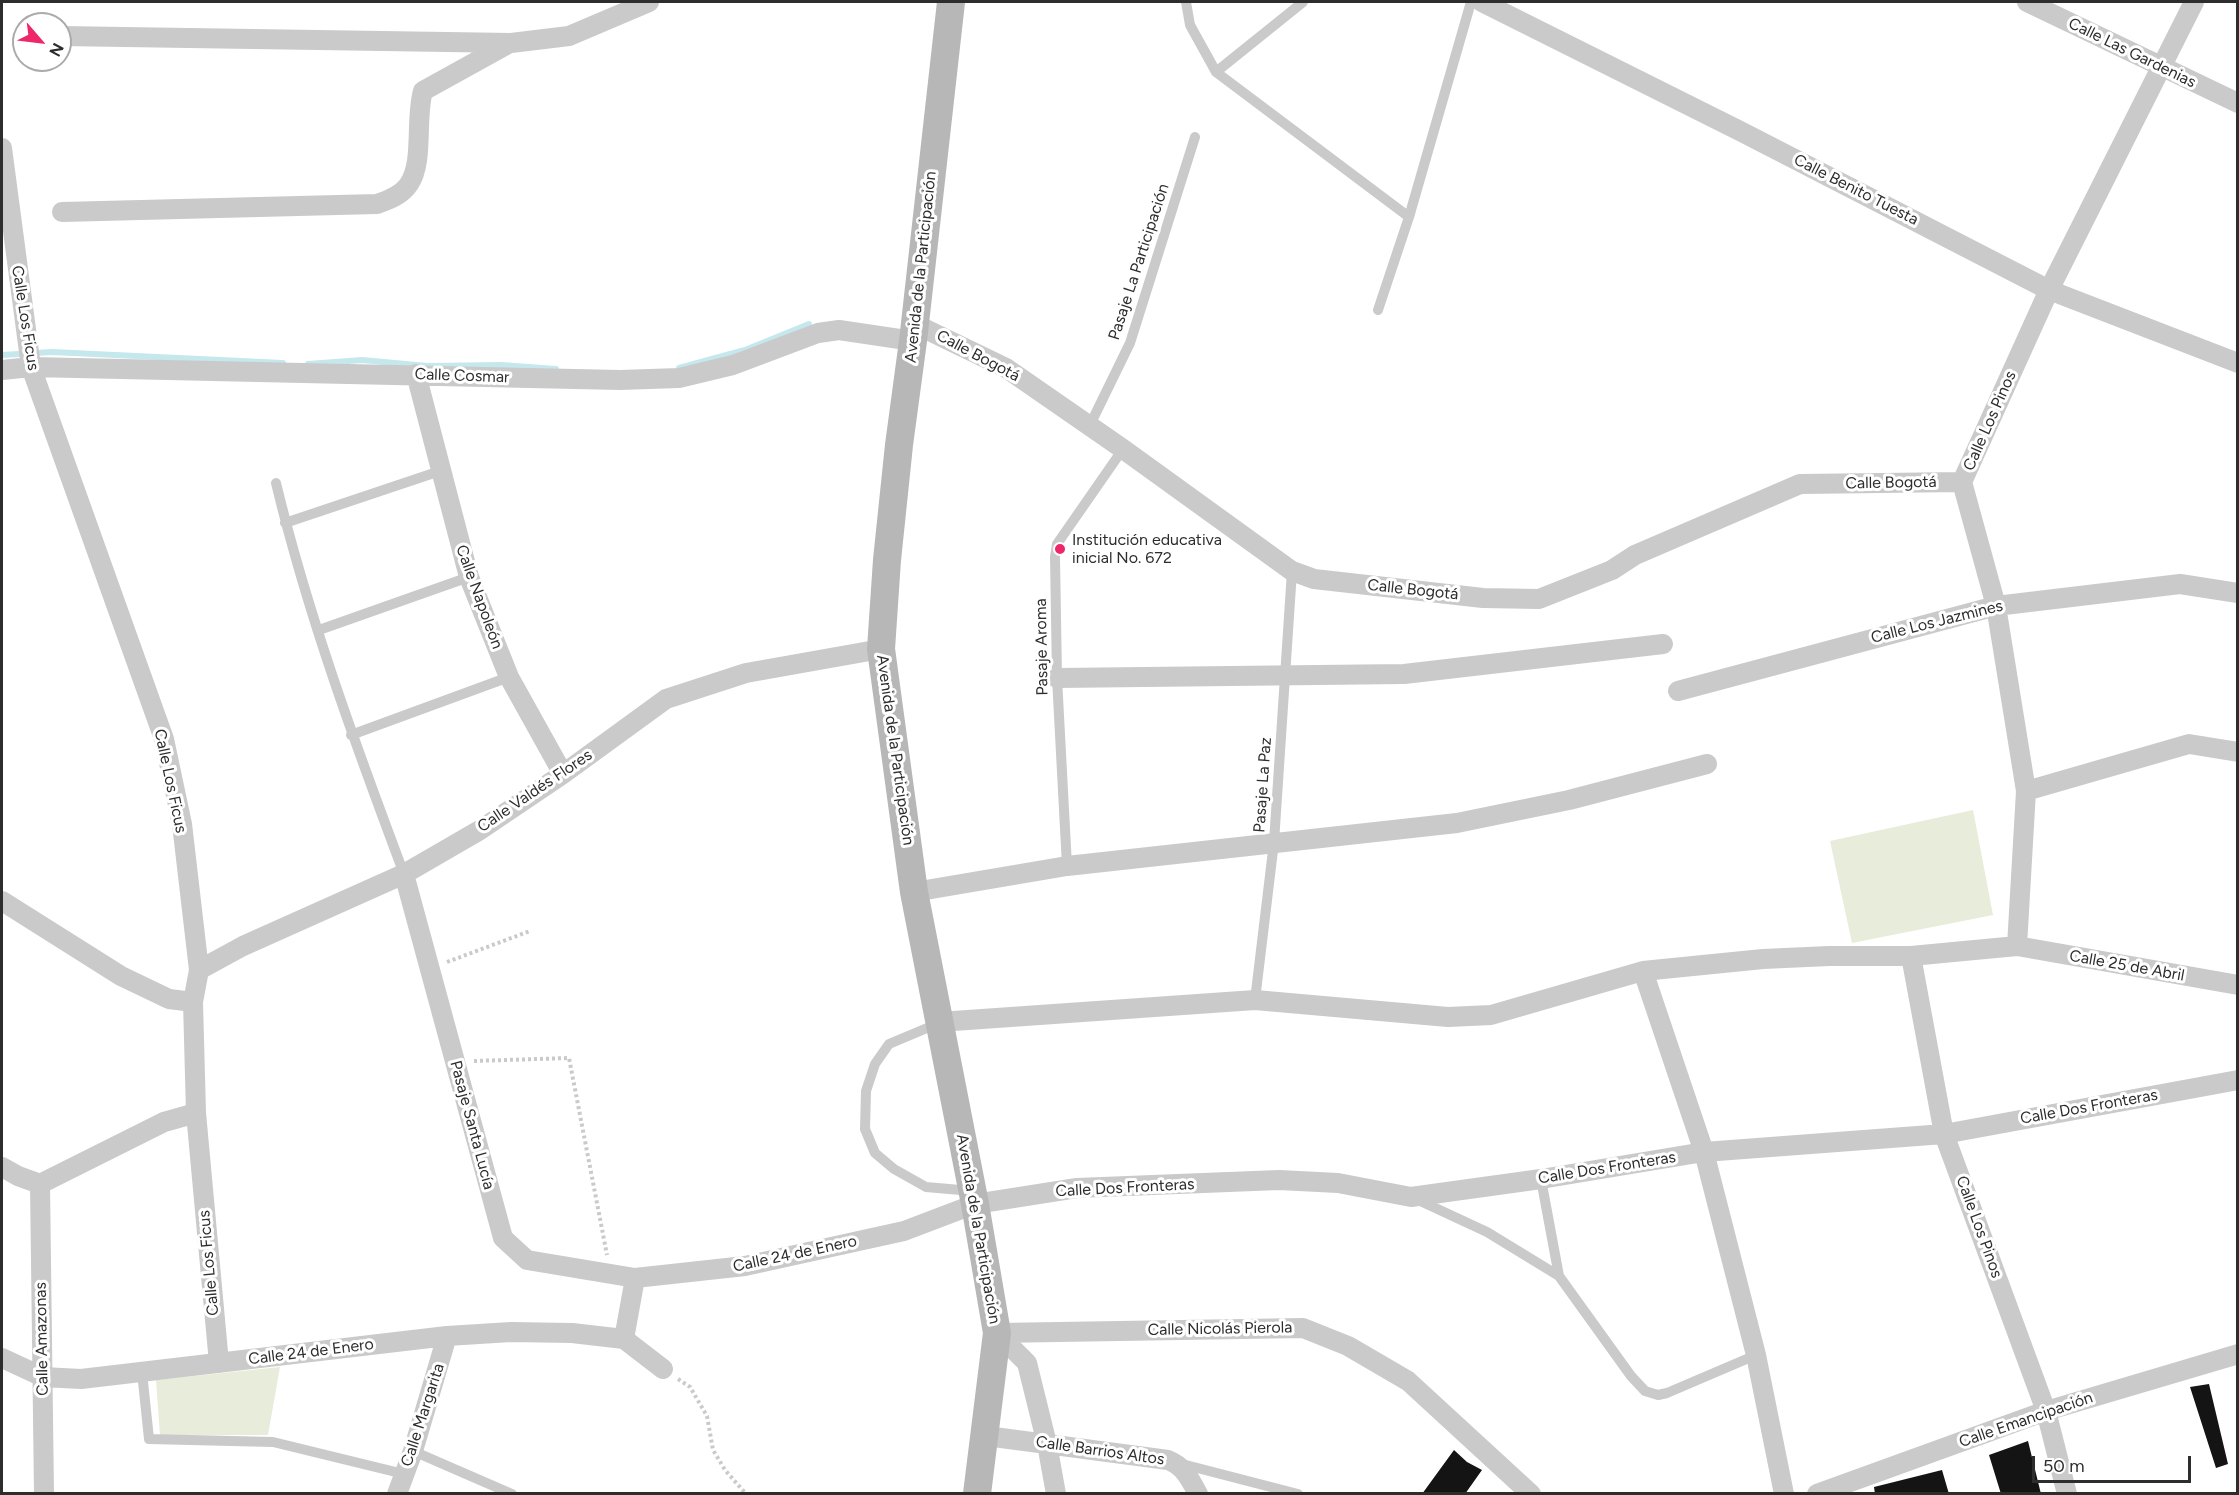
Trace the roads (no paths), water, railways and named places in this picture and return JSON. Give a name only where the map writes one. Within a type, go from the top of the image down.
[{"type":"main road","name":"Avenida de la Participación","points":[[951,2],[886,560],[881,649],[914,892],[974,1198],[997,1333],[977,1494]]},
{"type":"street","points":[[72,36],[511,43],[569,36],[649,2]]},
{"type":"street","name":"Calle Benito Tuesta","points":[[1482,2],[1753,137],[2049,290],[2238,363]]},
{"type":"street","name":"Calle Las Gardenias","points":[[2027,2],[2238,103]]},
{"type":"street","name":"Calle Los Pinos","points":[[2017,946],[2026,791],[1996,606],[1962,482],[2049,290],[2194,2]]},
{"type":"street","points":[[62,212],[377,204],[396,196],[409,185],[416,170],[419,105],[423,91],[511,43]]},
{"type":"street","name":"Calle Los Ficus","points":[[2,148],[31,367],[164,739],[182,824],[199,970],[193,1002],[196,1113],[219,1363]]},
{"type":"street","name":"Calle Cosmar","points":[[2,370],[31,367],[620,380],[679,378],[733,365],[818,333],[839,330],[914,333]]},
{"type":"street","name":"Calle Bogotá","points":[[914,333],[1005,368],[1123,449],[1292,572],[1314,579],[1472,597],[1539,599],[1612,570],[1635,555],[1800,484],[1962,482]]},
{"type":"street","name":"Calle Napoleón","points":[[416,374],[469,577],[509,677],[563,774]]},
{"type":"street","name":"Calle Los Jazmines","points":[[1678,691],[1996,606],[2180,584],[2238,593]]},
{"type":"street","points":[[1057,678],[1404,674],[1663,644]]},
{"type":"street","name":"Calle Valdés Flores","points":[[199,970],[243,946],[404,874],[480,830],[563,774],[666,699],[746,673],[881,649]]},
{"type":"street","points":[[2026,791],[2189,744],[2238,752]]},
{"type":"street","points":[[914,892],[1067,866],[1456,823],[1569,800],[1707,765]]},
{"type":"street","name":"Pasaje Santa Lucía","points":[[404,874],[503,1238],[527,1260],[635,1278]]},
{"type":"street","points":[[2,901],[121,976],[169,999],[193,1002]]},
{"type":"street","name":"Calle 25 de Abril","points":[[939,1022],[1255,1000],[1448,1017],[1491,1015],[1643,971],[1763,959],[1911,956],[2017,946],[2238,985]]},
{"type":"street","name":"Calle Los Pinos","points":[[1911,956],[1944,1134],[2046,1411],[2067,1494]]},
{"type":"street","points":[[1643,971],[1704,1152],[1756,1354],[1784,1494]]},
{"type":"street","name":"Calle Dos Fronteras","points":[[974,1198],[1077,1188],[1279,1180],[1338,1183],[1410,1197],[1541,1179],[1704,1152],[1944,1134],[2238,1080]]},
{"type":"street","points":[[2,1167],[40,1184],[164,1122],[196,1113]]},
{"type":"street","name":"Calle Amazonas","points":[[40,1184],[44,1494]]},
{"type":"street","name":"Calle 24 de Enero","points":[[635,1278],[745,1266],[904,1231],[974,1198]]},
{"type":"street","points":[[635,1278],[624,1339],[663,1369]]},
{"type":"street","name":"Calle Nicolás Pierola","points":[[997,1333],[1303,1328],[1348,1346],[1408,1381],[1531,1494]]},
{"type":"street","name":"Calle 24 de Enero","points":[[2,1358],[43,1377],[81,1379],[447,1336],[511,1332],[572,1333],[624,1339]]},
{"type":"street","points":[[997,1333],[1028,1363],[1056,1494]]},
{"type":"street","name":"Calle Margarita","points":[[397,1494],[413,1451],[447,1336]]},
{"type":"street","name":"Calle Emancipación","points":[[1817,1494],[2046,1411],[2238,1354]]},
{"type":"street","name":"Calle Barrios Altos","points":[[986,1436],[1168,1460],[1177,1463],[1185,1471],[1198,1494]]},
{"type":"lane","points":[[1186,2],[1190,25],[1216,72],[1409,217]]},
{"type":"lane","points":[[1216,72],[1303,2]]},
{"type":"lane","points":[[1378,310],[1409,217],[1471,2]]},
{"type":"lane","name":"Pasaje La Participación","points":[[1089,427],[1130,343],[1195,136]]},
{"type":"lane","name":"Pasaje Aroma","points":[[1067,866],[1057,678],[1055,557],[1057,544],[1123,449]]},
{"type":"lane","points":[[285,523],[440,471]]},
{"type":"lane","points":[[276,483],[285,523],[351,735],[404,874]]},
{"type":"lane","name":"Pasaje La Paz","points":[[1255,1000],[1274,842],[1292,572]]},
{"type":"lane","points":[[319,630],[469,577]]},
{"type":"lane","points":[[351,735],[509,677]]},
{"type":"lane","points":[[939,1022],[889,1044],[875,1064],[866,1091],[864,1129],[875,1153],[894,1169],[926,1186],[974,1198]]},
{"type":"lane","points":[[1541,1179],[1559,1276]]},
{"type":"lane","points":[[1410,1197],[1487,1232],[1559,1276],[1631,1376],[1645,1391],[1658,1395],[1667,1393],[1756,1354]]},
{"type":"lane","points":[[141,1372],[149,1439],[273,1442],[404,1474]]},
{"type":"lane","points":[[413,1451],[512,1494]]},
{"type":"lane","points":[[1177,1463],[1298,1494]]},
{"type":"waterway","points":[[679,368],[745,350],[809,324]]},
{"type":"waterway","points":[[2,355],[52,352],[283,363]]},
{"type":"waterway","points":[[308,364],[362,360],[427,366],[501,365],[556,369]]},
{"type":"place","name":"Institución educativa inicial No. 672","points":[[1060,549]]}]
